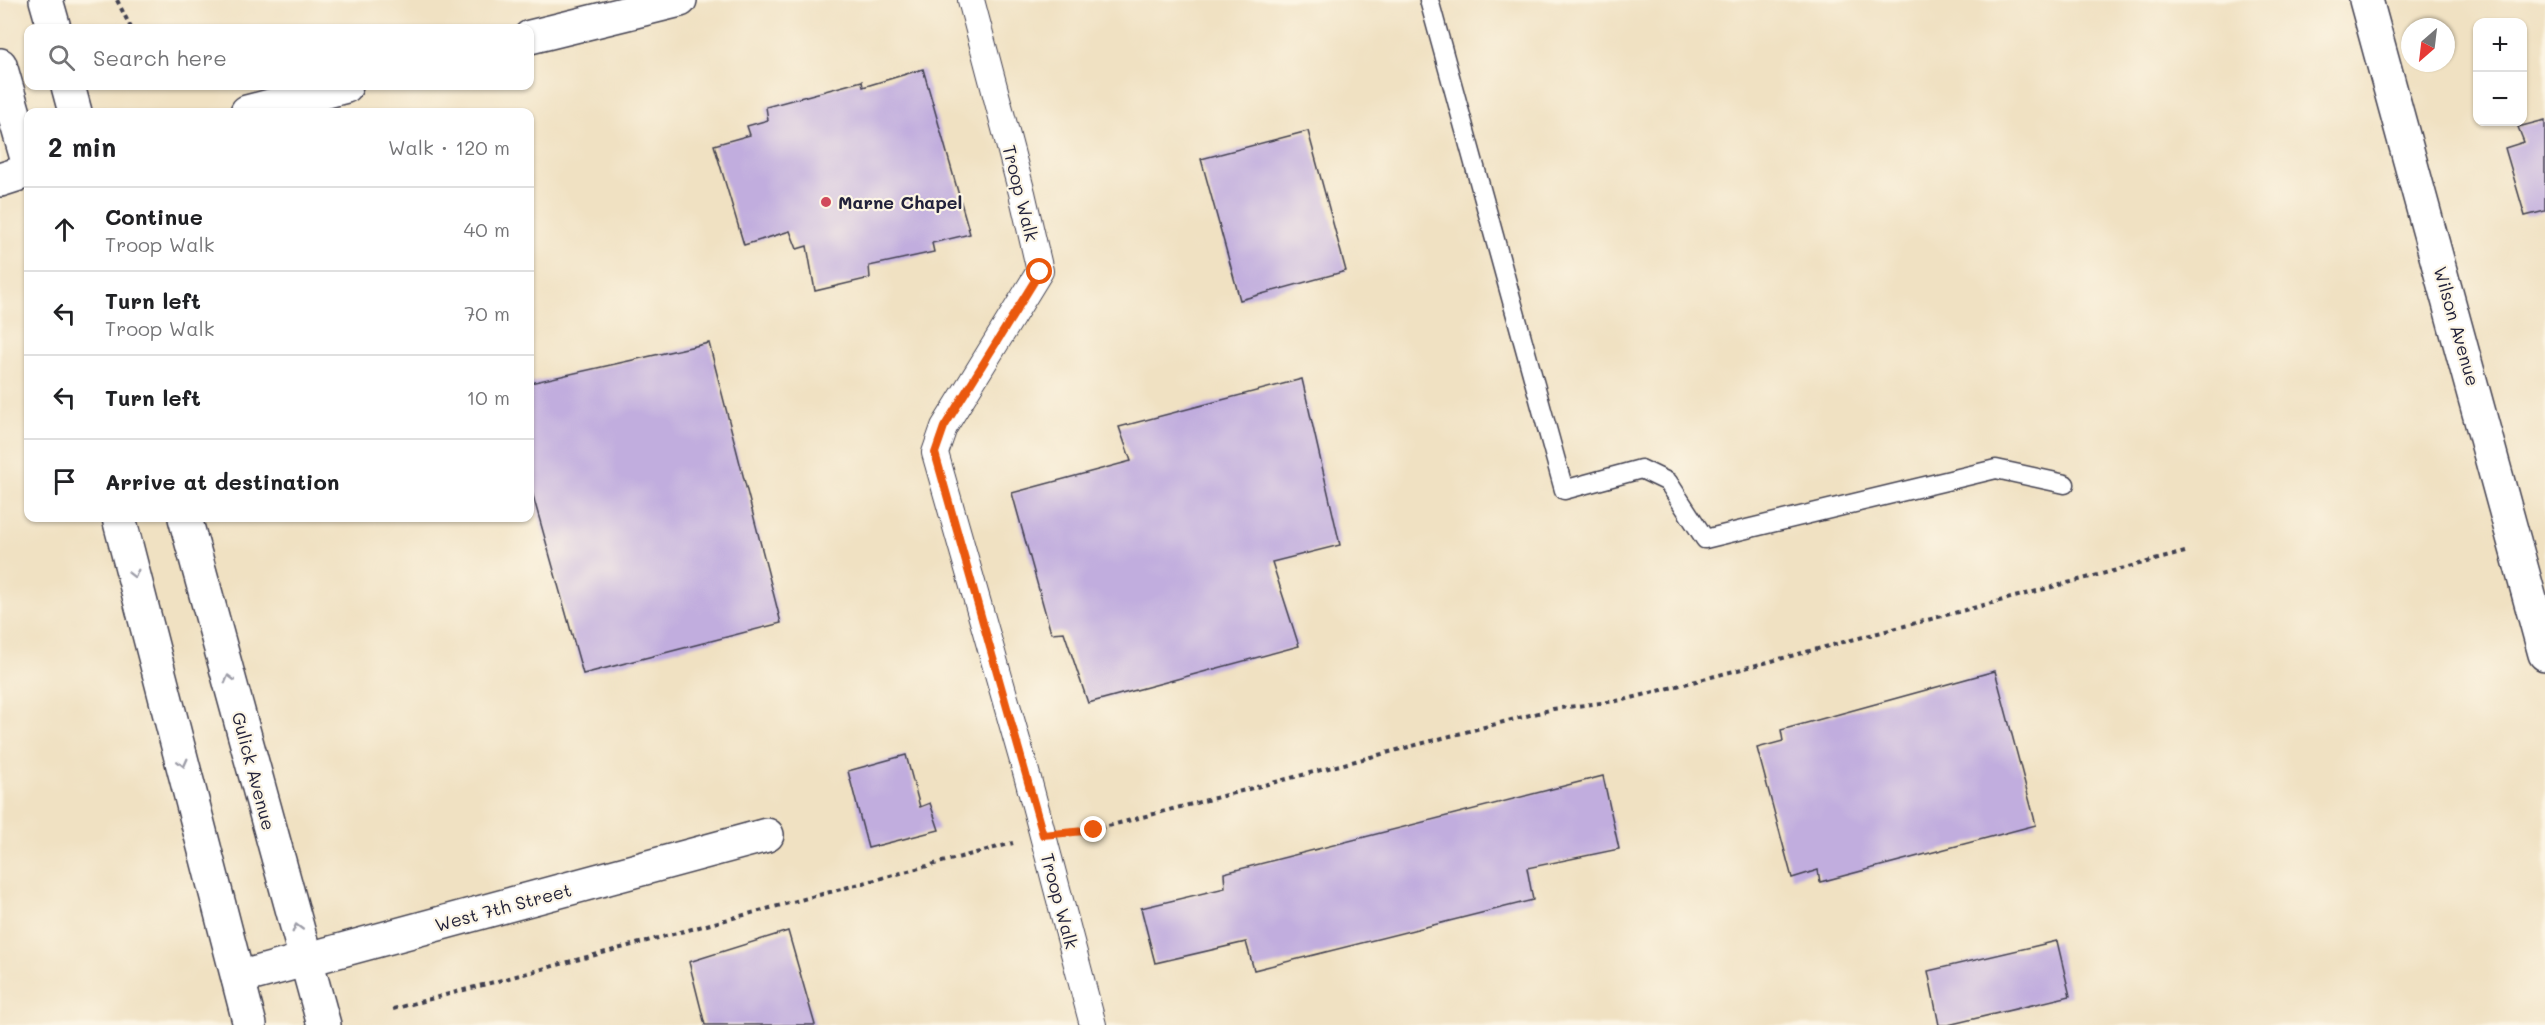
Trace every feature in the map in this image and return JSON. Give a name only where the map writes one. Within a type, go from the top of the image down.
[{"type":"street","points":[[46,0],[53,24]]},
{"type":"street","points":[[534,35],[608,9],[680,0]]},
{"type":"street","name":"Troop Walk","points":[[971,0],[1022,193],[1040,272],[944,427],[935,453],[1043,835],[1093,1025]]},
{"type":"street","name":"Wilson Avenue","points":[[2366,0],[2545,654]]},
{"type":"street","points":[[0,65],[24,148]]},
{"type":"street","points":[[69,90],[74,108]]},
{"type":"street","points":[[262,108],[331,90]]},
{"type":"street","points":[[0,180],[24,172]]},
{"type":"street","points":[[120,522],[250,1025]]},
{"type":"street","name":"Gulick Avenue","points":[[186,522],[324,1025]]},
{"type":"street","name":"West 7th Street","points":[[238,978],[767,836]]},
{"type":"lane","points":[[1429,0],[1564,490],[1641,469],[1668,482],[1705,539],[1996,469],[2065,484]]},
{"type":"path","points":[[117,0],[129,24]]},
{"type":"path","points":[[393,1009],[1043,835],[1094,830],[1553,709],[1624,700],[2185,552]]},
{"type":"building","points":[[923,69],[970,234],[932,243],[934,252],[869,266],[870,278],[815,291],[807,246],[797,249],[790,231],[744,245],[714,145],[750,135],[747,126],[768,120],[766,107],[862,81],[863,87]]},
{"type":"building","points":[[2545,120],[2545,211],[2525,216],[2505,148],[2524,142],[2518,127]]},
{"type":"building","points":[[1308,131],[1346,271],[1240,300],[1201,159]]},
{"type":"building","points":[[709,343],[781,623],[583,674],[534,499],[534,382]]},
{"type":"building","points":[[1302,379],[1340,545],[1272,562],[1299,646],[1088,703],[1064,632],[1051,633],[1012,493],[1131,461],[1119,427]]},
{"type":"building","points":[[1995,671],[2036,825],[1820,882],[1818,870],[1792,878],[1757,748],[1783,741],[1781,730]]},
{"type":"building","points":[[906,755],[920,807],[930,803],[939,830],[868,848],[848,771]]},
{"type":"building","points":[[1603,776],[1619,849],[1527,868],[1533,900],[1254,970],[1246,942],[1155,963],[1141,908],[1225,888],[1224,873]]},
{"type":"building","points":[[788,931],[815,1025],[705,1025],[689,962]]},
{"type":"building","points":[[2057,941],[2070,996],[1948,1025],[1939,1025],[1928,971]]},
{"type":"place","name":"Marne Chapel","points":[[826,202]]},
{"type":"route","points":[[1040,272],[944,427],[935,453],[1043,835],[1094,830]]}]
